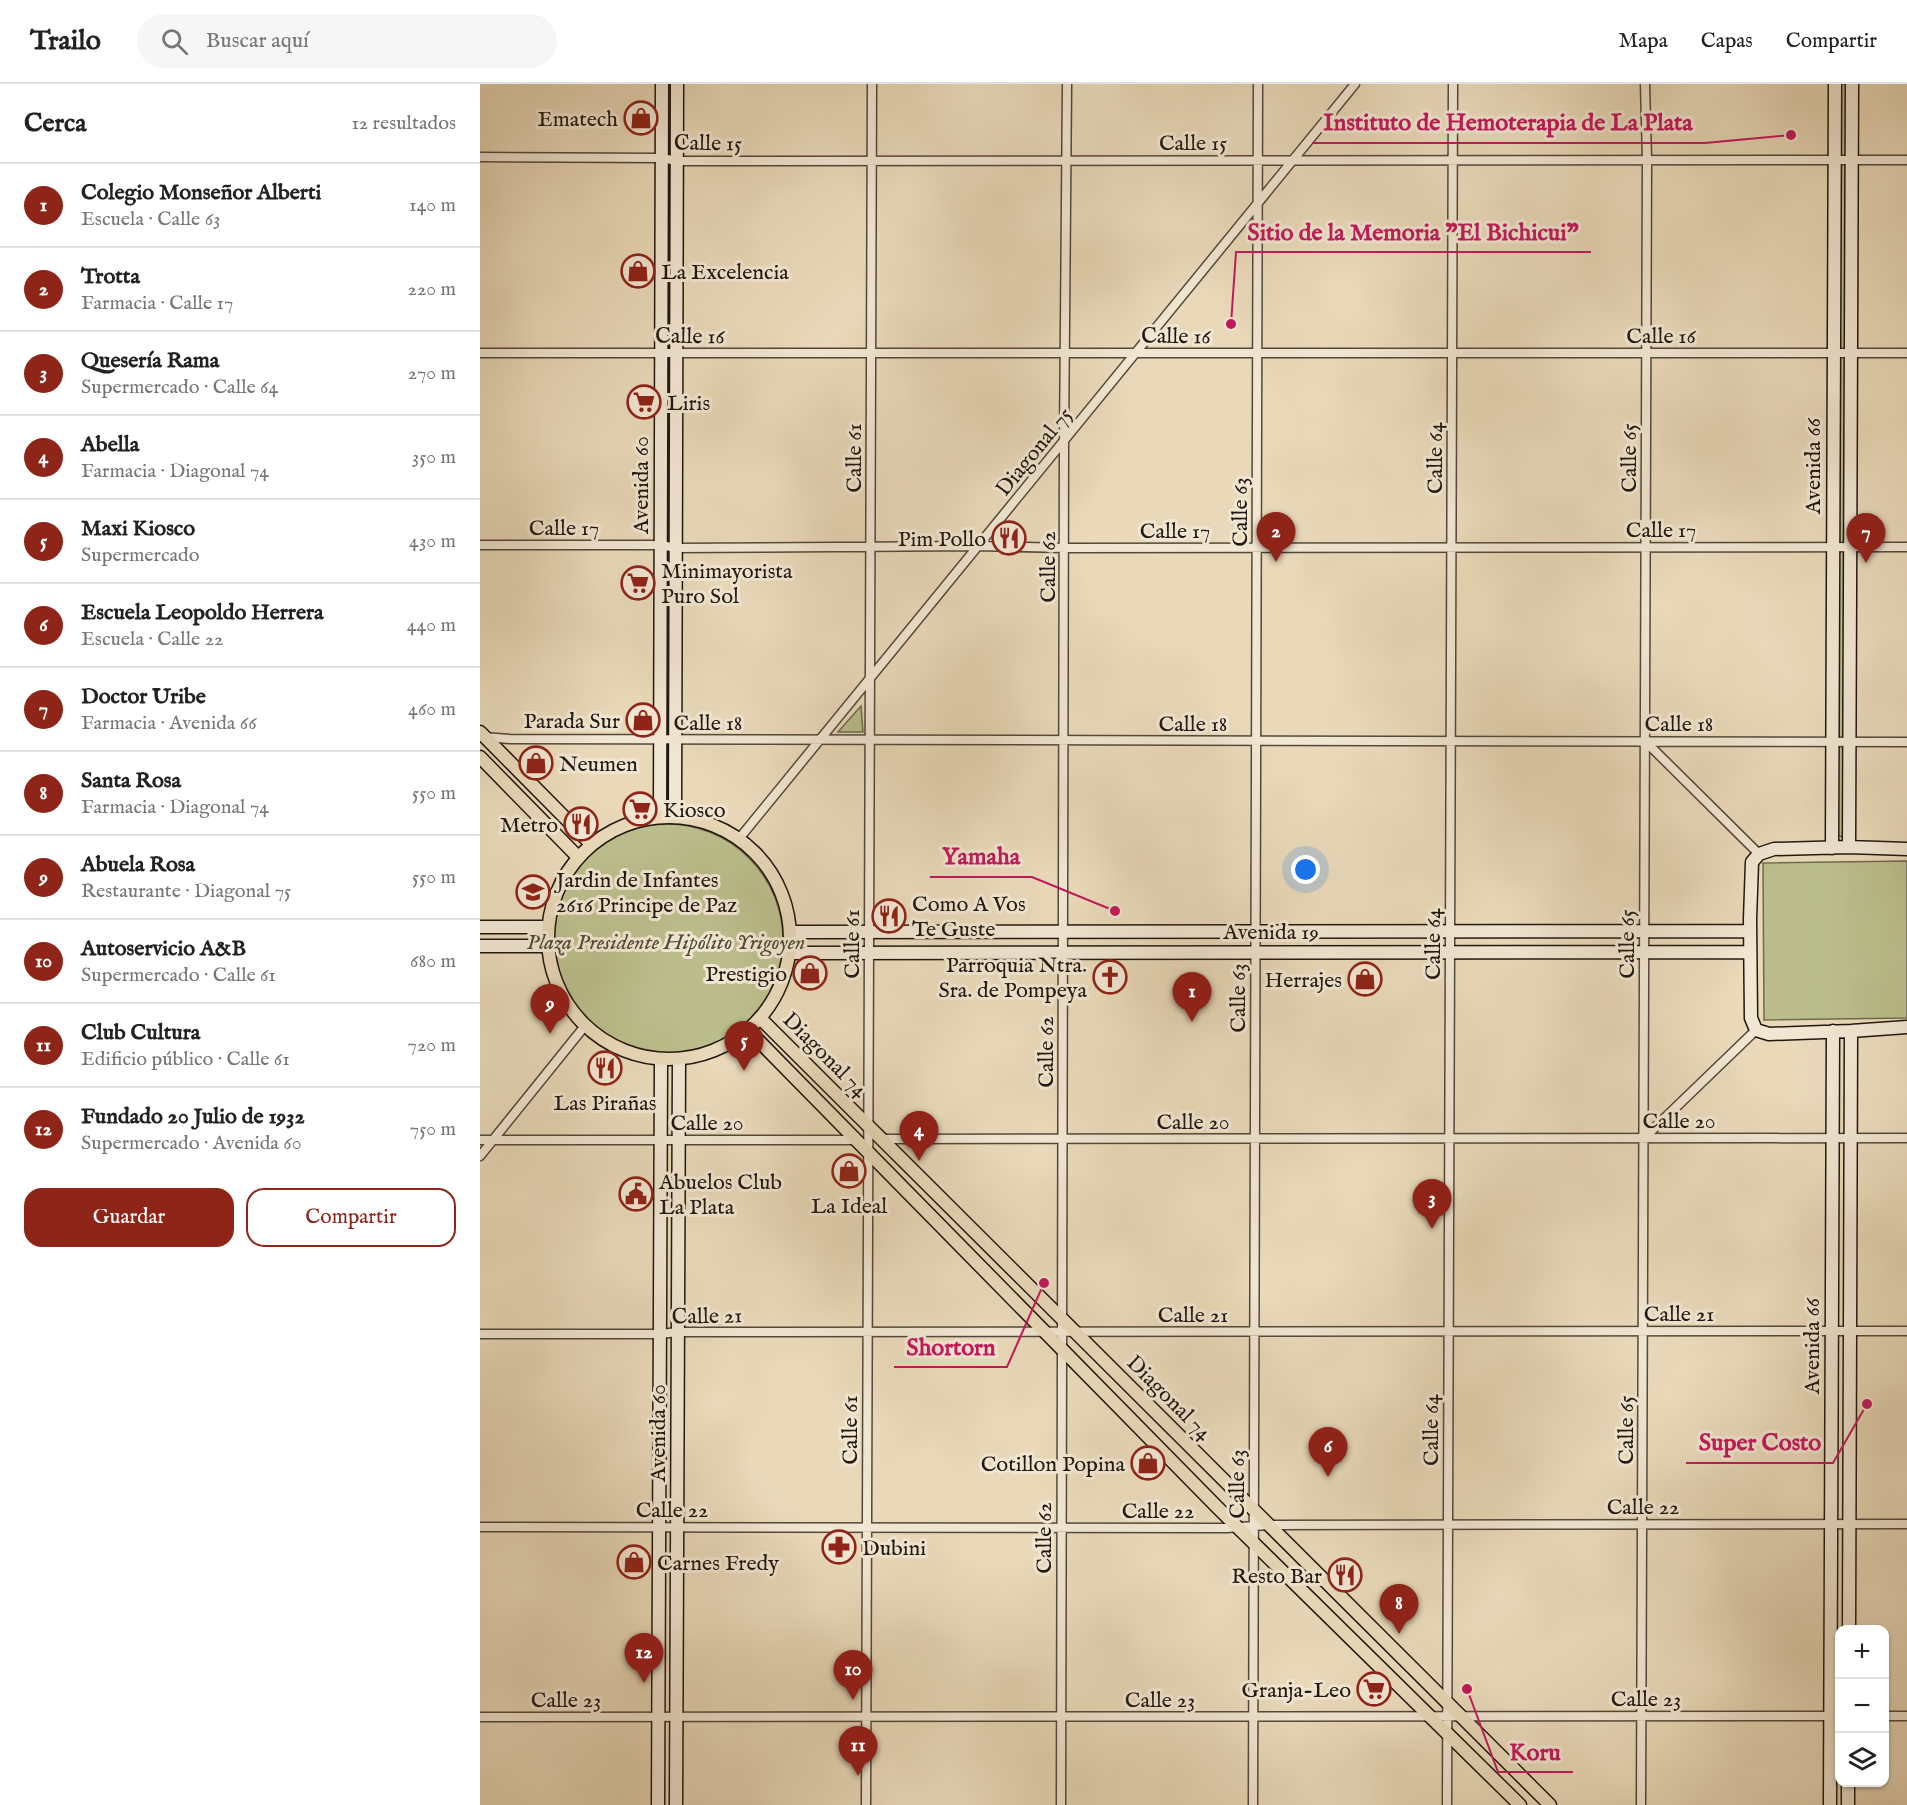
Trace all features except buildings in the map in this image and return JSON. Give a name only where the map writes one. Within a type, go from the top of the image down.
[{"type":"main road","name":"Avenida 60","points":[[660,815],[662,84]]},
{"type":"main road","name":"Avenida 60","points":[[675,814],[677,84]]},
{"type":"main road","name":"Avenida 66","points":[[1832,848],[1835,84]]},
{"type":"main road","name":"Avenida 66","points":[[1849,848],[1852,84]]},
{"type":"main road","points":[[482,735],[590,843]]},
{"type":"main road","points":[[480,758],[577,856]]},
{"type":"main road","points":[[675,814],[696,818],[719,827],[738,840],[762,864],[780,894],[792,932],[791,953],[784,981],[761,1019],[749,1031],[716,1051],[679,1060],[661,1060],[619,1050],[584,1027],[560,990],[546,946],[544,927],[577,856],[590,843],[623,827],[660,815],[675,814]]},
{"type":"main road","points":[[1907,849],[1774,849],[1758,854],[1752,862],[1750,931],[1751,1018],[1756,1030],[1769,1034],[1851,1032],[1907,1027]]},
{"type":"main road","points":[[480,927],[544,927]]},
{"type":"main road","name":"Avenida 19","points":[[792,932],[1750,931]]},
{"type":"main road","points":[[480,946],[546,946]]},
{"type":"main road","name":"Avenida 19","points":[[791,953],[1750,952]]},
{"type":"main road","name":"Diagonal 74","points":[[761,1019],[868,1126],[868,1143],[1047,1333],[1520,1805]]},
{"type":"main road","name":"Diagonal 74","points":[[749,1031],[868,1143],[1062,1319],[1452,1712],[1550,1805]]},
{"type":"main road","name":"Avenida 66","points":[[1830,1805],[1835,1716],[1831,1524],[1833,1032]]},
{"type":"main road","name":"Avenida 66","points":[[1849,1625],[1851,1032]]},
{"type":"main road","name":"Avenida 60","points":[[658,1805],[661,1060]]},
{"type":"main road","name":"Avenida 60","points":[[676,1805],[679,1060]]},
{"type":"main road","points":[[1848,1787],[1848,1805]]},
{"type":"street","name":"Calle 61","points":[[868,1126],[872,84]]},
{"type":"street","name":"Calle 62","points":[[1061,1805],[1066,84]]},
{"type":"street","name":"Calle 63","points":[[1253,1805],[1258,84]]},
{"type":"street","name":"Diagonal 75","points":[[738,840],[1355,84]]},
{"type":"street","name":"Calle 64","points":[[1447,1805],[1447,1733],[1452,1712],[1448,1524],[1452,84]]},
{"type":"street","name":"Calle 65","points":[[1641,1805],[1647,160],[1645,84]]},
{"type":"street","name":"Calle 15","points":[[480,157],[662,158],[677,161],[1907,159]]},
{"type":"street","name":"Calle 16","points":[[480,353],[1907,353]]},
{"type":"street","name":"Calle 17","points":[[480,545],[661,545],[676,548],[1907,547]]},
{"type":"street","name":"Calle 18","points":[[482,735],[510,739],[820,741],[1907,742]]},
{"type":"street","points":[[1645,741],[1758,854]]},
{"type":"street","points":[[480,1156],[584,1027]]},
{"type":"street","points":[[1644,1138],[1756,1030]]},
{"type":"street","name":"Calle 20","points":[[480,1140],[868,1143],[1063,1139],[1907,1138]]},
{"type":"street","name":"Calle 61","points":[[866,1805],[868,1143]]},
{"type":"street","name":"Calle 21","points":[[480,1334],[1907,1331]]},
{"type":"street","name":"Calle 22","points":[[480,1527],[1062,1528],[1448,1524],[1907,1524]]},
{"type":"street","name":"Calle 23","points":[[480,1718],[1431,1716],[1452,1712],[1641,1716],[1835,1716]]},
{"type":"street","points":[[1889,1716],[1907,1716]]},
{"type":"green space","points":[[1839,84],[1847,84],[1846,832],[1841,837],[1836,832]]},
{"type":"green space","points":[[861,706],[863,732],[838,732]]},
{"type":"green space","name":"Plaza Presidente Hipólito Yrigoyen","points":[[667,824],[701,829],[711,833],[731,844],[749,858],[763,876],[774,896],[778,906],[783,940],[778,974],[774,984],[763,1004],[749,1022],[731,1036],[711,1047],[701,1051],[667,1056],[633,1051],[623,1047],[603,1036],[585,1022],[571,1004],[560,984],[556,974],[551,940],[556,906],[560,896],[571,876],[585,858],[603,844],[623,833],[633,829]]},
{"type":"green space","points":[[1907,861],[1907,1018],[1764,1020],[1763,863]]},
{"type":"place","name":"Ematech","points":[[641,118]]},
{"type":"place","name":"Instituto de Hemoterapia de La Plata","points":[[1791,135]]},
{"type":"place","name":"La Excelencia","points":[[638,271]]},
{"type":"place","name":"Sitio de la Memoria \"El Bichicui\"","points":[[1231,324]]},
{"type":"place","name":"Liris","points":[[644,402]]},
{"type":"place","name":"Pim Pollo","points":[[1009,538]]},
{"type":"place","name":"Trotta","points":[[1276,562]]},
{"type":"place","name":"Doctor Uribe","points":[[1866,563]]},
{"type":"place","name":"Minimayorista Puro Sol","points":[[638,583]]},
{"type":"place","name":"Parada Sur","points":[[643,720]]},
{"type":"place","name":"Neumen","points":[[536,763]]},
{"type":"place","name":"Kiosco","points":[[640,809]]},
{"type":"place","name":"Metro","points":[[581,824]]},
{"type":"place","name":"Jardin de Infantes 2616 Principe de Paz","points":[[533,892]]},
{"type":"place","name":"Yamaha","points":[[1115,911]]},
{"type":"place","name":"Como A Vos Te Guste","points":[[889,916]]},
{"type":"place","name":"Prestigio","points":[[810,973]]},
{"type":"place","name":"Parroquia Ntra. Sra. de Pompeya","points":[[1110,977]]},
{"type":"place","name":"Herrajes","points":[[1365,979]]},
{"type":"place","name":"Colegio Monseñor Alberti","points":[[1192,1022]]},
{"type":"place","name":"Abuela Rosa","points":[[550,1034]]},
{"type":"place","name":"Las Pirañas","points":[[605,1068]]},
{"type":"place","name":"Maxi Kiosco","points":[[744,1071]]},
{"type":"place","name":"Abella","points":[[919,1161]]},
{"type":"place","name":"La Ideal","points":[[849,1171]]},
{"type":"place","name":"Abuelos Club La Plata","points":[[636,1194]]},
{"type":"place","name":"Quesería Rama","points":[[1432,1229]]},
{"type":"place","name":"Shortorn","points":[[1044,1283]]},
{"type":"place","name":"Super Costo","points":[[1867,1404]]},
{"type":"place","name":"Cotillon Popina","points":[[1148,1463]]},
{"type":"place","name":"Escuela Leopoldo Herrera","points":[[1328,1477]]},
{"type":"place","name":"Dubini","points":[[839,1547]]},
{"type":"place","name":"Carnes Fredy","points":[[634,1562]]},
{"type":"place","name":"Resto Bar","points":[[1345,1575]]},
{"type":"place","name":"Santa Rosa","points":[[1399,1634]]},
{"type":"place","name":"Fundado 20 Julio de 1932","points":[[644,1683]]},
{"type":"place","name":"Granja-Leo","points":[[1374,1689]]},
{"type":"place","name":"Koru","points":[[1467,1689]]},
{"type":"place","name":"Autoservicio A&B","points":[[853,1700]]},
{"type":"place","name":"Club Cultura","points":[[858,1776]]}]
